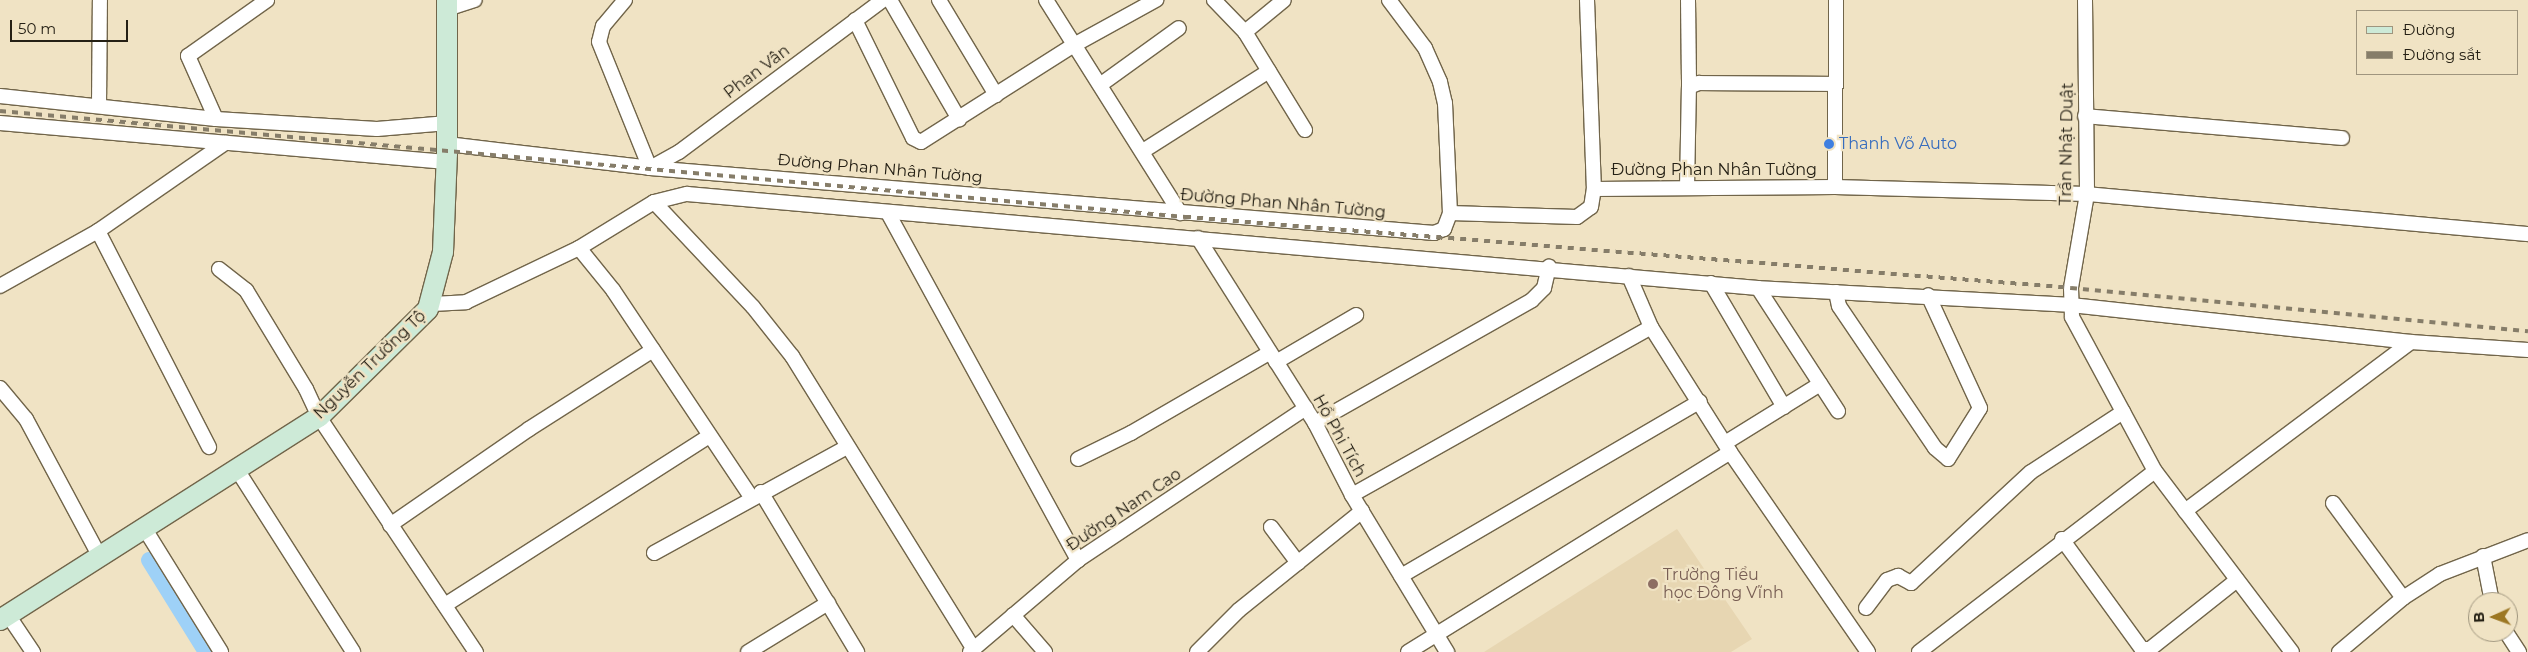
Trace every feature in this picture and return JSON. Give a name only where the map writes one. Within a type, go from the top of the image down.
[{"type":"main road","name":"Nguyễn Trường Tộ","points":[[4,618],[142,526],[318,417],[432,304],[442,252],[447,153],[447,4]]},
{"type":"street","points":[[99,106],[100,0]]},
{"type":"street","points":[[216,119],[188,56],[267,0]]},
{"type":"street","points":[[447,4],[475,0]]},
{"type":"street","points":[[625,0],[603,26],[599,42],[650,168]]},
{"type":"street","points":[[890,0],[959,119]]},
{"type":"street","points":[[939,0],[996,95]]},
{"type":"street","points":[[1046,0],[1143,151],[1180,213]]},
{"type":"street","points":[[855,20],[916,141],[926,141],[1074,44],[1156,0]]},
{"type":"street","points":[[1214,0],[1244,32],[1305,130]]},
{"type":"street","points":[[1244,32],[1284,0]]},
{"type":"street","points":[[1389,0],[1425,48],[1440,82],[1445,103],[1450,213]]},
{"type":"street","points":[[1587,0],[1594,189]]},
{"type":"street","points":[[1687,188],[1688,0]]},
{"type":"street","points":[[1835,187],[1836,0]]},
{"type":"street","name":"Trần Nhật Duật","points":[[2085,0],[2087,194],[2070,288],[2072,317],[2155,471],[2292,652]]},
{"type":"street","name":"Phan Vân","points":[[650,168],[679,152],[855,20],[875,2]]},
{"type":"street","points":[[1100,85],[1179,28]]},
{"type":"street","points":[[1143,151],[1269,71]]},
{"type":"street","points":[[1689,87],[1699,84],[1836,84]]},
{"type":"street","points":[[0,96],[216,119],[377,129],[448,123]]},
{"type":"street","points":[[2085,116],[2342,138]]},
{"type":"street","name":"Đường Phan Nhân Tường","points":[[0,123],[225,143],[447,153],[650,168],[1434,234],[1444,230],[1450,213],[1577,217],[1591,206],[1594,189],[1835,187],[2087,194],[2528,234]]},
{"type":"street","points":[[0,286],[98,231],[225,143]]},
{"type":"street","points":[[432,304],[466,302],[580,248],[654,202],[687,194],[888,213],[1549,267],[1758,288],[1928,295],[2071,305],[2411,342],[2528,350]]},
{"type":"street","points":[[654,202],[753,307],[792,356],[972,650]]},
{"type":"street","points":[[888,213],[1078,560]]},
{"type":"street","points":[[98,231],[209,447]]},
{"type":"street","name":"Hồ Phi Tích","points":[[1198,238],[1272,358],[1306,408],[1352,495],[1447,652]]},
{"type":"street","points":[[580,248],[653,350],[709,436],[756,494],[828,603],[857,652]]},
{"type":"street","points":[[1315,423],[1532,300],[1544,288],[1549,267]]},
{"type":"street","points":[[219,269],[246,290],[306,389],[318,417],[476,652]]},
{"type":"street","points":[[1629,276],[1651,327],[1700,401],[1727,447],[1868,652]]},
{"type":"street","points":[[1710,283],[1784,407]]},
{"type":"street","points":[[1758,288],[1838,412]]},
{"type":"street","points":[[1836,292],[1838,306],[1935,448],[1948,459],[1980,408],[1928,295]]},
{"type":"street","points":[[1078,460],[1356,316]]},
{"type":"street","points":[[1352,495],[1651,327]]},
{"type":"street","points":[[2185,511],[2411,342]]},
{"type":"street","points":[[390,526],[529,429],[653,350]]},
{"type":"street","points":[[1408,652],[1438,635],[1727,447],[1820,384]]},
{"type":"street","points":[[0,388],[26,419],[99,555]]},
{"type":"street","points":[[1400,576],[1700,401]]},
{"type":"street","name":"Đường Nam Cao","points":[[972,650],[1078,560],[1306,408]]},
{"type":"street","points":[[1866,608],[1887,580],[1898,576],[1911,582],[2031,472],[2123,412]]},
{"type":"street","points":[[445,605],[709,436]]},
{"type":"street","points":[[654,553],[756,494],[847,447]]},
{"type":"street","points":[[236,468],[353,652]]},
{"type":"street","points":[[1919,652],[2062,539],[2155,471]]},
{"type":"street","points":[[2333,503],[2403,598]]},
{"type":"street","points":[[1197,652],[1239,610],[1362,511]]},
{"type":"street","points":[[142,526],[221,652]]},
{"type":"street","points":[[1271,527],[1298,563]]},
{"type":"street","points":[[2062,539],[2142,648],[2150,649],[2237,580]]},
{"type":"street","points":[[2339,652],[2403,598],[2440,574],[2528,540]]},
{"type":"street","points":[[2483,556],[2490,592]]},
{"type":"street","points":[[748,652],[828,603]]},
{"type":"street","points":[[1013,615],[1045,652]]},
{"type":"street","points":[[4,618],[33,652]]},
{"type":"shaded area","name":"Trường Tiểu học Đông Vĩnh","points":[[1677,529],[1752,639],[1731,652],[1484,652]]},
{"type":"waterway","points":[[149,560],[206,652]]},
{"type":"railway","points":[[0,111],[1185,217],[2071,288],[2528,331]]},
{"type":"place","name":"Thanh Võ Auto","points":[[1829,144]]},
{"type":"place","name":"Trường Tiểu học Đông Vĩnh","points":[[1653,584]]}]
